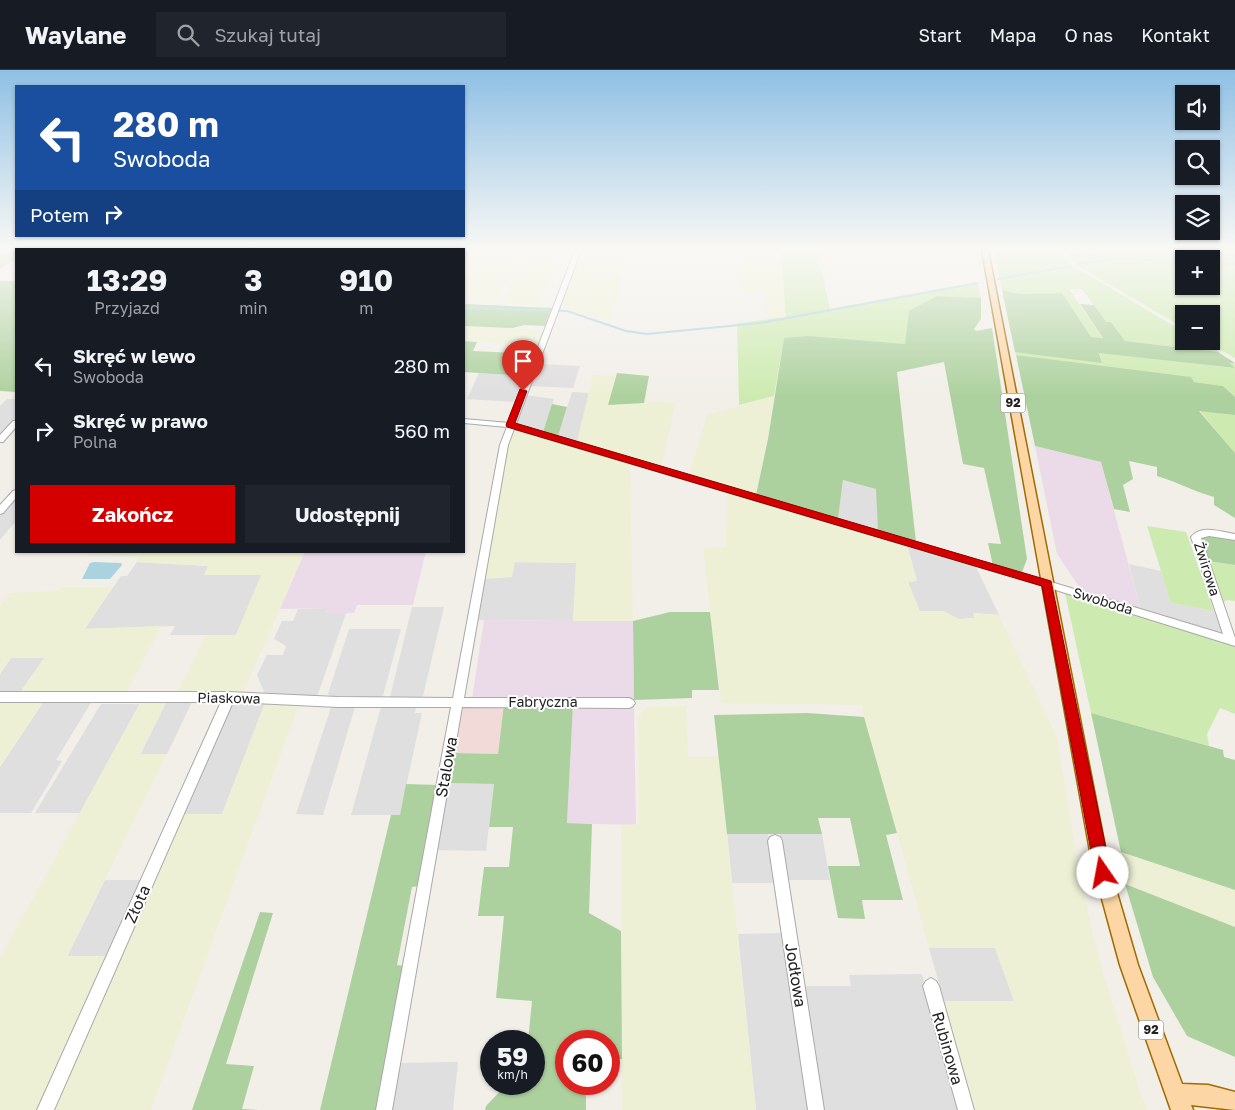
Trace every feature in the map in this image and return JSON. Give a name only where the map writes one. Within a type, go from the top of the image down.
[{"type":"main road","name":"92","points":[[994,299],[1100,862],[1130,965],[1178,1102]]},
{"type":"main road","points":[[1178,1102],[1208,1095],[1235,1102]]},
{"type":"street","name":"Stalowa","points":[[384,1110],[504,445],[559,299]]},
{"type":"street","name":"Swoboda","points":[[465,421],[510,425],[1233,641]]},
{"type":"street","points":[[0,440],[15,425]]},
{"type":"street","points":[[0,511],[15,494]]},
{"type":"street","name":"Żwirowa","points":[[1233,641],[1196,537],[1200,533],[1235,537]]},
{"type":"street","name":"Piaskowa","points":[[0,697],[230,697],[338,702],[458,702]]},
{"type":"street","name":"Złota","points":[[46,1110],[230,697]]},
{"type":"street","name":"Fabryczna","points":[[458,702],[629,702]]},
{"type":"street","name":"Jodłowa","points":[[775,841],[816,1110]]},
{"type":"street","name":"Rubinowa","points":[[931,986],[966,1110]]},
{"type":"shaded area","points":[[538,364],[580,366],[573,388],[529,386]]},
{"type":"shaded area","points":[[479,373],[525,376],[515,402],[467,399]]},
{"type":"shaded area","points":[[572,392],[589,393],[577,442],[558,436]]},
{"type":"shaded area","points":[[525,395],[554,399],[543,432],[514,423]]},
{"type":"shaded area","points":[[7,399],[15,399],[15,421],[0,436],[0,406]]},
{"type":"shaded area","points":[[1035,446],[1101,462],[1141,611],[1087,594],[1080,588],[1057,554]]},
{"type":"shaded area","points":[[843,480],[877,489],[878,531],[838,519]]},
{"type":"shaded area","points":[[15,498],[15,522],[0,540],[0,516]]},
{"type":"shaded area","points":[[907,545],[975,565],[999,615],[974,613],[974,618],[959,619],[943,611],[919,611],[908,582],[917,581]]},
{"type":"shaded area","points":[[304,553],[426,553],[413,605],[357,605],[354,613],[326,613],[327,608],[280,609]]},
{"type":"shaded area","points":[[137,562],[208,566],[205,575],[262,575],[236,635],[170,635],[175,626],[84,629],[121,576],[127,576]]},
{"type":"shaded area","points":[[514,562],[577,563],[573,621],[477,620],[484,579]]},
{"type":"shaded area","points":[[1129,564],[1161,571],[1171,603],[1214,611],[1222,631],[1216,633],[1141,611]]},
{"type":"shaded area","points":[[412,607],[444,607],[422,700],[390,697]]},
{"type":"shaded area","points":[[327,608],[326,613],[346,613],[318,694],[312,698],[266,696],[257,675],[267,655],[283,655],[286,646],[274,639],[282,621],[293,621],[298,609]]},
{"type":"shaded area","points":[[484,620],[633,621],[634,700],[472,699]]},
{"type":"shaded area","points":[[349,629],[401,629],[382,699],[335,699],[328,694]]},
{"type":"shaded area","points":[[11,658],[44,658],[19,694],[0,694],[0,674]]},
{"type":"shaded area","points":[[44,701],[92,701],[56,760],[62,761],[31,813],[0,813],[0,767]]},
{"type":"shaded area","points":[[167,701],[192,702],[167,754],[140,755]]},
{"type":"shaded area","points":[[232,702],[265,703],[222,814],[184,814]]},
{"type":"shaded area","points":[[101,704],[140,704],[80,813],[35,813]]},
{"type":"shaded area","points":[[573,705],[634,705],[636,825],[567,823]]},
{"type":"shaded area","points":[[467,706],[504,706],[498,754],[452,753],[461,710]]},
{"type":"shaded area","points":[[331,707],[355,707],[323,815],[296,814]]},
{"type":"shaded area","points":[[381,707],[416,708],[415,713],[422,713],[400,815],[351,815]]},
{"type":"shaded area","points":[[447,783],[494,784],[486,851],[435,850]]},
{"type":"shaded area","points":[[727,834],[768,834],[776,883],[732,883]]},
{"type":"shaded area","points":[[780,834],[822,834],[830,880],[787,880]]},
{"type":"shaded area","points":[[105,880],[144,880],[110,956],[67,957]]},
{"type":"shaded area","points":[[783,933],[809,1110],[756,1110],[738,934]]},
{"type":"shaded area","points":[[995,947],[1014,1001],[944,1001],[929,948]]},
{"type":"shaded area","points":[[922,974],[959,1110],[824,1110],[804,986],[851,986],[849,975]]},
{"type":"shaded area","points":[[458,1062],[453,1110],[390,1110],[398,1063]]},
{"type":"green space","points":[[0,299],[15,299],[15,392],[0,391]]},
{"type":"green space","points":[[469,299],[497,299],[495,303],[467,301]]},
{"type":"green space","points":[[504,299],[542,299],[539,305],[502,303]]},
{"type":"green space","points":[[562,299],[616,299],[611,321],[559,307]]},
{"type":"green space","points":[[765,299],[785,299],[786,318],[768,320]]},
{"type":"green space","points":[[785,299],[828,299],[830,309],[887,299],[935,299],[905,344],[784,338],[774,396],[739,405],[737,323],[786,317]]},
{"type":"green space","points":[[932,299],[981,299],[981,319],[974,329],[976,331],[992,328],[1027,559],[1021,575],[993,566],[988,543],[1001,544],[984,468],[963,464],[944,362],[897,372],[916,542],[878,531],[876,489],[843,480],[838,519],[756,495],[768,439],[784,338],[808,336],[905,344],[909,311]]},
{"type":"green space","points":[[1004,299],[1066,299],[1091,337],[1103,338],[1080,304],[1094,305],[1106,322],[1111,322],[1125,341],[1175,347],[1175,350],[1218,352],[1235,363],[1229,363],[1235,368],[1099,353],[1102,363],[1015,352]]},
{"type":"green space","points":[[1066,299],[1075,299],[1103,339],[1090,337]]},
{"type":"green space","points":[[1089,299],[1128,299],[1175,327],[1175,347],[1125,341],[1111,322],[1106,322]]},
{"type":"green space","points":[[1133,299],[1235,299],[1235,358],[1220,350],[1220,305],[1175,305],[1175,323]]},
{"type":"green space","points":[[465,304],[552,308],[545,326],[524,325],[513,328],[465,326]]},
{"type":"green space","points":[[465,326],[543,330],[538,345],[465,341]]},
{"type":"green space","points":[[465,341],[477,342],[473,351],[534,354],[530,364],[517,363],[511,375],[465,372]]},
{"type":"green space","points":[[1015,352],[1102,362],[1099,352],[1233,368],[1228,363],[1235,363],[1235,397],[1223,386],[1016,355]]},
{"type":"green space","points":[[1016,355],[1191,377],[1194,382],[1223,386],[1235,397],[1235,415],[1199,411],[1235,453],[1235,518],[1214,505],[1214,497],[1157,476],[1157,467],[1129,461],[1133,479],[1123,485],[1130,512],[1114,509],[1101,462],[1035,446]]},
{"type":"green space","points":[[617,373],[649,376],[644,403],[608,405]]},
{"type":"green space","points":[[593,375],[615,376],[608,405],[647,403],[650,401],[676,403],[661,466],[577,442]]},
{"type":"green space","points":[[774,396],[768,439],[756,495],[689,475],[707,415]]},
{"type":"green space","points":[[552,404],[567,407],[558,436],[543,432]]},
{"type":"green space","points":[[1199,410],[1235,415],[1235,453]]},
{"type":"green space","points":[[513,428],[630,463],[633,621],[573,621],[576,563],[515,562],[512,577],[484,579],[510,435]]},
{"type":"green space","points":[[727,492],[907,545],[917,581],[908,582],[920,611],[943,611],[959,619],[974,618],[973,613],[999,615],[1057,737],[1077,860],[1093,936],[1140,1091],[1148,1110],[974,1110],[944,1001],[1014,1001],[995,948],[929,948],[861,705],[721,703],[703,548],[726,547]]},
{"type":"green space","points":[[1147,526],[1186,532],[1214,611],[1171,603]]},
{"type":"green space","points":[[1203,534],[1235,539],[1235,565],[1208,561],[1199,536]]},
{"type":"green space","points":[[89,553],[304,553],[242,696],[176,695],[206,635],[236,635],[261,575],[204,575],[208,566],[137,562],[139,557],[88,555]]},
{"type":"green space","points":[[1208,561],[1235,565],[1235,601],[1227,600],[1224,602]]},
{"type":"green space","points":[[64,587],[113,587],[85,629],[161,626],[126,694],[19,694],[44,658],[11,658],[0,674],[0,606],[10,593],[55,591]]},
{"type":"green space","points":[[1065,593],[1235,645],[1235,714],[1220,708],[1207,734],[1209,746],[1091,713]]},
{"type":"green space","points":[[670,612],[710,612],[719,690],[692,690],[692,698],[634,700],[633,621]]},
{"type":"green space","points":[[0,701],[44,701],[0,767]]},
{"type":"green space","points":[[141,701],[167,701],[140,754],[167,754],[67,956],[110,956],[41,1110],[0,1110],[0,958]]},
{"type":"green space","points":[[265,703],[299,704],[151,1110],[53,1110],[184,814],[222,814]]},
{"type":"green space","points":[[504,704],[573,705],[567,823],[592,824],[589,913],[621,931],[622,1059],[620,1059],[620,1030],[555,1030],[555,1095],[586,1095],[586,1110],[485,1110],[486,1106],[496,1095],[545,1095],[545,1030],[529,1030],[532,1001],[496,998],[504,916],[478,916],[484,867],[509,867],[513,827],[489,827],[494,784],[447,783],[452,753],[498,754]]},
{"type":"green space","points":[[646,706],[686,706],[688,757],[719,757],[756,1110],[622,1110],[621,825],[639,824],[638,718]]},
{"type":"green space","points":[[807,713],[864,717],[897,833],[886,835],[903,900],[862,900],[865,919],[838,918],[828,866],[860,866],[850,818],[818,818],[822,834],[727,834],[714,715]]},
{"type":"green space","points":[[1091,713],[1223,750],[1224,757],[1235,760],[1235,890],[1121,852]]},
{"type":"green space","points":[[406,784],[438,785],[420,886],[412,887],[397,965],[406,966],[379,1110],[320,1110],[391,815],[400,815]]},
{"type":"green space","points":[[1121,852],[1235,890],[1235,927],[1125,884]]},
{"type":"green space","points":[[1125,884],[1235,927],[1235,1057],[1187,1036],[1153,977]]},
{"type":"green space","points":[[260,912],[273,913],[226,1064],[254,1066],[242,1109],[259,1110],[192,1110]]},
{"type":"water","points":[[90,563],[121,563],[122,565],[110,579],[82,579]]},
{"type":"waterway","points":[[465,308],[567,311],[626,331],[647,334],[760,323],[893,299]]},
{"type":"route","points":[[523,391],[510,425],[1047,584],[1103,873]]}]
